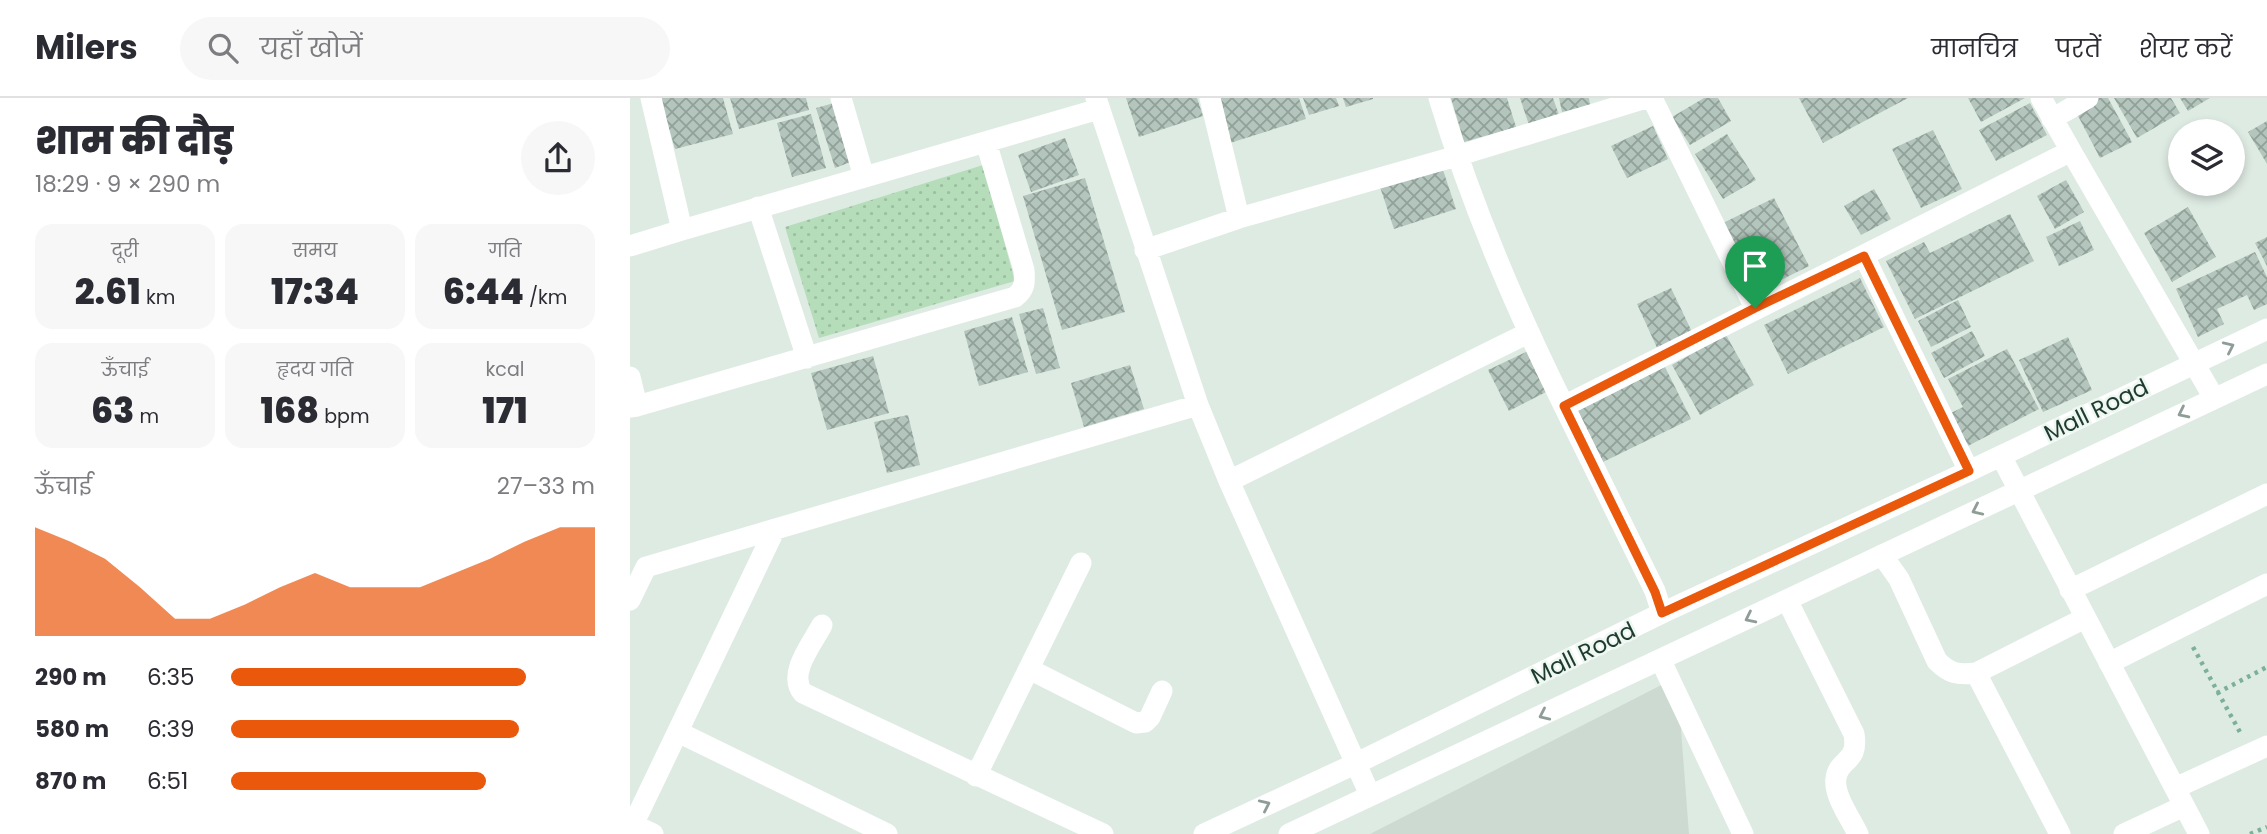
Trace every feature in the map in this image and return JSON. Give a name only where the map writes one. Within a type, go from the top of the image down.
[{"type":"street","points":[[650,98],[682,230]]},
{"type":"street","points":[[841,98],[864,177]]},
{"type":"street","points":[[1210,98],[1240,218]]},
{"type":"street","points":[[1439,98],[1457,156],[1528,333],[1655,592],[1662,613]]},
{"type":"street","points":[[1145,250],[1240,218],[1646,98]]},
{"type":"street","points":[[1652,98],[1755,308]]},
{"type":"street","points":[[2041,98],[2214,398]]},
{"type":"street","points":[[2052,119],[2088,98]]},
{"type":"street","points":[[630,246],[986,142],[1098,104],[1198,405],[1229,481],[1370,795]]},
{"type":"street","points":[[630,377],[634,406],[1014,297],[1022,291],[1025,282],[1024,270],[986,142]]},
{"type":"street","points":[[1564,406],[2071,151]]},
{"type":"street","points":[[758,208],[807,358]]},
{"type":"street","points":[[1864,256],[1969,471]]},
{"type":"street","name":"Mall Road","points":[[1203,834],[1357,763],[1662,613],[2267,329]]},
{"type":"street","points":[[1229,481],[1528,333]]},
{"type":"street","name":"Mall Road","points":[[1290,834],[2267,374]]},
{"type":"street","points":[[630,600],[638,568],[1198,405]]},
{"type":"street","points":[[2001,456],[2199,834]]},
{"type":"street","points":[[2070,590],[2267,494]]},
{"type":"street","points":[[653,834],[631,826],[775,529]]},
{"type":"street","points":[[1882,555],[1899,579],[1937,661],[1948,671],[1959,675],[1976,673],[2085,618]]},
{"type":"street","points":[[976,776],[1080,563]]},
{"type":"street","points":[[2109,663],[2267,584]]},
{"type":"street","points":[[1787,600],[1854,734],[1856,747],[1836,774],[1836,785],[1858,834]]},
{"type":"street","points":[[822,625],[796,674],[796,686],[803,693],[1103,834]]},
{"type":"street","points":[[1661,661],[1743,834]]},
{"type":"street","points":[[1029,669],[1136,723],[1145,722],[1150,717],[1162,691]]},
{"type":"street","points":[[1976,673],[2060,834]]},
{"type":"street","points":[[678,733],[887,834]]},
{"type":"street","points":[[2124,834],[2259,749]]},
{"type":"path","points":[[2182,626],[2217,693],[2259,749]]},
{"type":"path","points":[[2217,693],[2267,667]]},
{"type":"path","points":[[2250,834],[2267,827]]},
{"type":"shaded area","points":[[1677,677],[1689,834],[1370,834]]},
{"type":"green space","points":[[983,165],[1015,281],[819,338],[785,227]]},
{"type":"building","points":[[660,98],[723,98],[733,134],[675,149]]},
{"type":"building","points":[[730,98],[806,98],[809,110],[739,129]]},
{"type":"building","points":[[1126,98],[1197,98],[1203,116],[1139,137]]},
{"type":"building","points":[[1215,98],[1299,98],[1306,119],[1230,143]]},
{"type":"building","points":[[1303,98],[1336,98],[1339,106],[1309,115]]},
{"type":"building","points":[[1343,98],[1373,98],[1373,99],[1346,107]]},
{"type":"building","points":[[1451,98],[1507,98],[1516,127],[1464,142]]},
{"type":"building","points":[[1520,98],[1553,98],[1559,115],[1529,125]]},
{"type":"building","points":[[1559,98],[1589,98],[1590,105],[1562,112]]},
{"type":"building","points":[[1704,98],[1718,98],[1731,121],[1690,145],[1672,117]]},
{"type":"building","points":[[1799,98],[1908,98],[1823,143]]},
{"type":"building","points":[[1968,98],[2025,98],[1981,122]]},
{"type":"building","points":[[2098,98],[2108,98],[2132,142],[2100,158],[2075,110]]},
{"type":"building","points":[[2114,98],[2171,98],[2180,113],[2137,138]]},
{"type":"building","points":[[2180,98],[2210,98],[2188,111]]},
{"type":"building","points":[[834,103],[853,161],[835,168],[816,108]]},
{"type":"building","points":[[2030,103],[2047,135],[1996,161],[1979,130]]},
{"type":"building","points":[[811,114],[826,168],[792,177],[777,123]]},
{"type":"building","points":[[2267,121],[2267,164],[2248,132]]},
{"type":"building","points":[[1653,126],[1668,159],[1627,178],[1611,146]]},
{"type":"building","points":[[1933,130],[1962,189],[1921,208],[1892,149]]},
{"type":"building","points":[[1727,134],[1756,180],[1723,199],[1695,154]]},
{"type":"building","points":[[1065,138],[1079,175],[1031,192],[1018,155]]},
{"type":"building","points":[[1442,167],[1456,209],[1394,229],[1380,187]]},
{"type":"building","points":[[1085,178],[1125,312],[1062,330],[1023,196]]},
{"type":"building","points":[[2066,180],[2084,212],[2055,229],[2037,196]]},
{"type":"building","points":[[1874,189],[1891,219],[1861,235],[1844,206]]},
{"type":"building","points":[[1774,198],[1809,266],[1757,292],[1723,223]]},
{"type":"building","points":[[2188,207],[2216,257],[2172,282],[2144,233]]},
{"type":"building","points":[[2010,214],[2034,261],[1915,319],[1886,261],[1924,242],[1930,253]]},
{"type":"building","points":[[2080,221],[2094,250],[2059,266],[2046,237]]},
{"type":"building","points":[[2267,237],[2267,266],[2255,243]]},
{"type":"building","points":[[2255,252],[2267,277],[2267,304],[2254,310],[2247,295],[2217,309],[2224,324],[2198,337],[2176,289]]},
{"type":"building","points":[[1860,278],[1884,327],[1788,374],[1764,325]]},
{"type":"building","points":[[1671,288],[1693,334],[1658,350],[1637,304]]},
{"type":"building","points":[[1958,300],[1971,327],[1931,347],[1918,321]]},
{"type":"building","points":[[1043,308],[1060,368],[1036,374],[1019,314]]},
{"type":"building","points":[[1012,317],[1028,372],[979,386],[964,331]]},
{"type":"building","points":[[1972,331],[1985,356],[1944,378],[1931,353]]},
{"type":"building","points":[[1726,335],[1754,385],[1700,415],[1672,365]]},
{"type":"building","points":[[2068,337],[2092,390],[2043,412],[2019,360]]},
{"type":"building","points":[[2007,349],[2039,409],[1966,447],[1949,414],[1963,407],[1948,379]]},
{"type":"building","points":[[1528,351],[1548,391],[1509,411],[1488,370]]},
{"type":"building","points":[[873,356],[889,413],[827,430],[811,373]]},
{"type":"building","points":[[1130,365],[1144,409],[1084,427],[1071,383]]},
{"type":"building","points":[[1665,367],[1691,419],[1603,462],[1578,411]]},
{"type":"building","points":[[908,415],[920,465],[887,473],[874,422]]},
{"type":"route","points":[[1864,256],[1969,471],[1662,613],[1655,592],[1564,406],[1755,308],[1864,256]]}]
